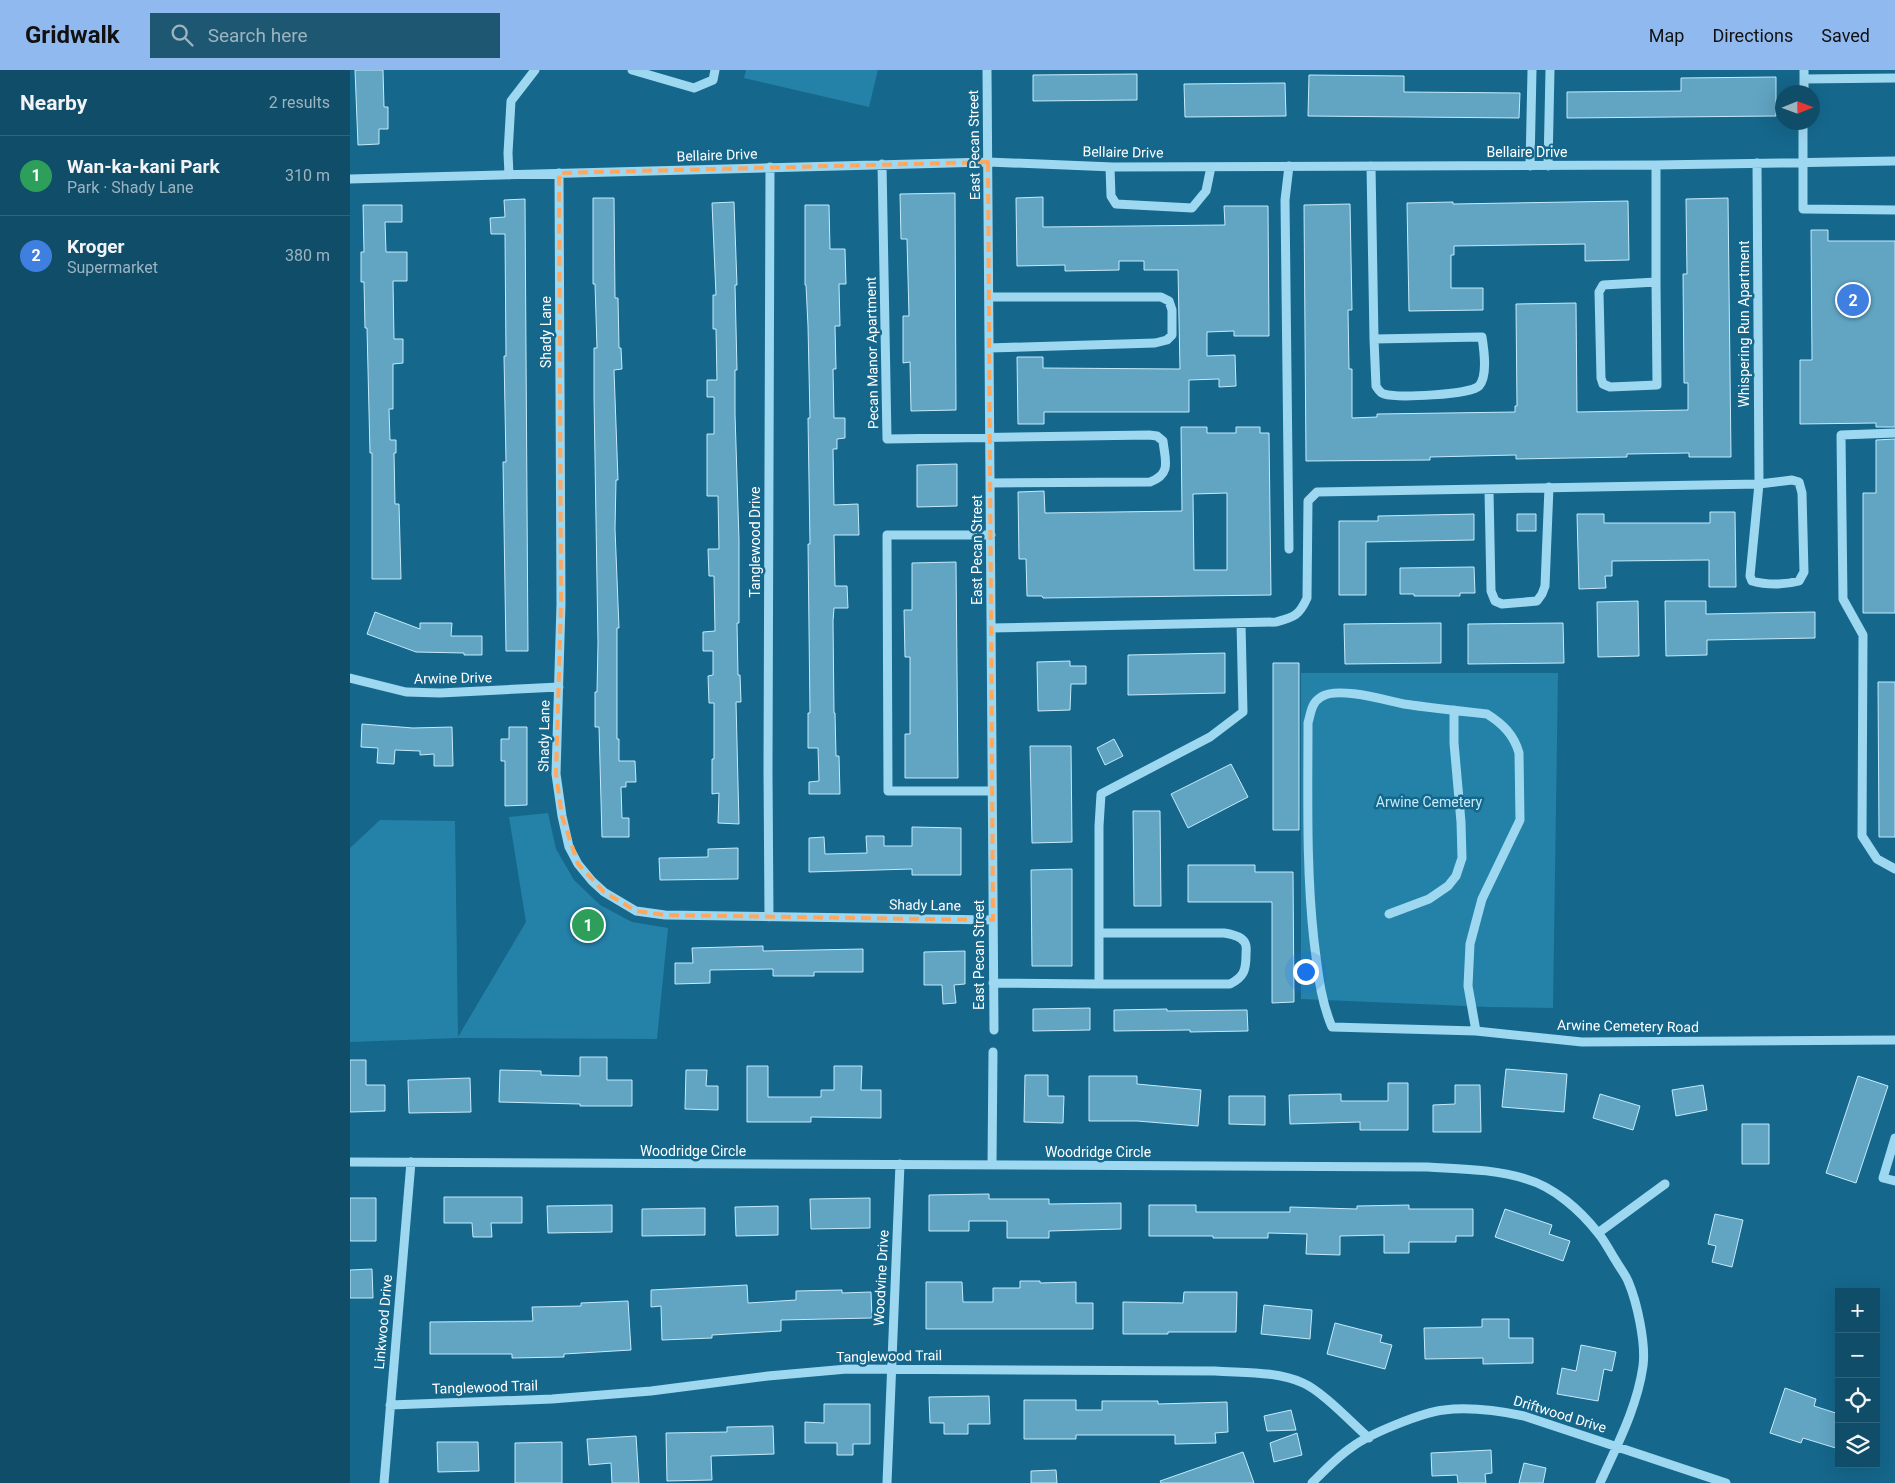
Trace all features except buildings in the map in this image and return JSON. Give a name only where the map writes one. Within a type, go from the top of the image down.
[{"type":"street","points":[[509,175],[508,153],[511,100],[535,70]]},
{"type":"street","points":[[632,70],[694,88],[713,80],[715,70]]},
{"type":"street","name":"East Pecan Street","points":[[987,70],[994,1030]]},
{"type":"street","points":[[1530,166],[1532,70]]},
{"type":"street","points":[[1548,166],[1550,70]]},
{"type":"street","points":[[1804,74],[1895,78]]},
{"type":"street","points":[[1804,130],[1803,210],[1895,210]]},
{"type":"street","name":"Bellaire Drive","points":[[350,179],[988,162],[1110,167],[1211,167],[1656,165],[1895,160]]},
{"type":"street","name":"Whispering Run Apartment","points":[[991,628],[1276,622],[1295,617],[1302,610],[1307,598],[1308,500],[1317,492],[1758,484],[1792,480],[1799,482],[1802,493],[1804,572],[1799,581],[1760,584],[1752,581],[1750,576],[1758,484],[1756,163]]},
{"type":"street","name":"Pecan Manor Apartment","points":[[882,164],[887,439],[990,437]]},
{"type":"street","points":[[1656,165],[1657,385],[1610,387],[1603,384],[1601,378],[1599,292],[1603,285],[1656,282]]},
{"type":"street","points":[[1289,166],[1285,200],[1289,549]]},
{"type":"street","points":[[1371,166],[1374,339],[1376,386],[1382,394],[1439,394],[1472,391],[1479,386],[1484,378],[1482,337],[1374,339]]},
{"type":"street","name":"Tanglewood Drive","points":[[769,917],[770,167]]},
{"type":"street","points":[[1110,167],[1111,196],[1116,204],[1192,208],[1206,190],[1211,167]]},
{"type":"street","name":"Shady Lane","points":[[559,173],[561,604],[556,774],[569,847],[578,864],[604,892],[636,911],[665,915],[993,920]]},
{"type":"street","points":[[989,297],[1161,297],[1168,301],[1172,310],[1172,335],[1167,340],[1156,343],[989,348]]},
{"type":"street","points":[[1895,433],[1840,435],[1843,599],[1863,635],[1862,836],[1877,858],[1895,869]]},
{"type":"street","points":[[990,437],[1157,436],[1163,441],[1166,465],[1160,479],[1150,482],[990,483]]},
{"type":"street","points":[[1489,490],[1491,591],[1495,601],[1502,604],[1537,601],[1542,594],[1550,487]]},
{"type":"street","points":[[990,535],[887,535],[888,791],[992,791]]},
{"type":"street","points":[[1099,984],[1099,826],[1101,794],[1210,737],[1244,712],[1241,623]]},
{"type":"street","name":"Arwine Drive","points":[[350,678],[406,692],[440,693],[558,687]]},
{"type":"street","name":"Arwine Cemetery Road","points":[[1454,710],[1340,693],[1322,696],[1312,705],[1308,723],[1311,915],[1319,987],[1324,1009],[1332,1027],[1476,1031],[1582,1042],[1895,1040]]},
{"type":"street","points":[[1389,914],[1429,898],[1448,886],[1456,876],[1462,858],[1461,822],[1454,744],[1454,710],[1487,714],[1498,721],[1512,735],[1519,753],[1520,820],[1482,899],[1470,944],[1468,986],[1476,1031]]},
{"type":"street","points":[[993,983],[1230,984],[1239,980],[1244,973],[1246,943],[1242,939],[1224,933],[1099,933]]},
{"type":"street","points":[[992,1165],[993,1052]]},
{"type":"street","points":[[1895,1138],[1883,1178],[1895,1181]]},
{"type":"street","name":"Woodridge Circle","points":[[350,1162],[1418,1167],[1476,1170],[1525,1178],[1539,1184],[1569,1204],[1598,1233],[1628,1280],[1641,1326],[1644,1346],[1643,1366],[1630,1417],[1600,1483]]},
{"type":"street","name":"Linkwood Drive","points":[[384,1483],[411,1162]]},
{"type":"street","name":"Woodvine Drive","points":[[887,1483],[900,1164]]},
{"type":"street","points":[[1598,1233],[1665,1184]]},
{"type":"street","name":"Tanglewood Trail","points":[[390,1405],[572,1397],[651,1391],[787,1374],[847,1369],[1215,1371],[1267,1374],[1286,1377],[1304,1383],[1318,1392],[1369,1438]]},
{"type":"street","name":"Driftwood Drive","points":[[1312,1483],[1337,1458],[1354,1445],[1404,1422],[1443,1410],[1501,1411],[1524,1416],[1726,1483]]},
{"type":"highlighted area","points":[[988,162],[993,920],[665,915],[636,911],[604,892],[578,864],[562,816],[556,774],[561,604],[559,173]]},
{"type":"green space","points":[[746,70],[878,70],[869,107],[744,78]]},
{"type":"green space","name":"Arwine Cemetery","points":[[1301,673],[1558,673],[1553,1008],[1301,999]]},
{"type":"green space","points":[[548,813],[556,849],[574,880],[600,905],[632,922],[668,928],[657,1039],[458,1038],[350,1042],[350,848],[380,820],[455,821],[458,1037],[526,922],[509,817]]},
{"type":"place","name":"Kroger","points":[[1853,300]]},
{"type":"place","name":"Wan-ka-kani Park","points":[[588,925]]}]
